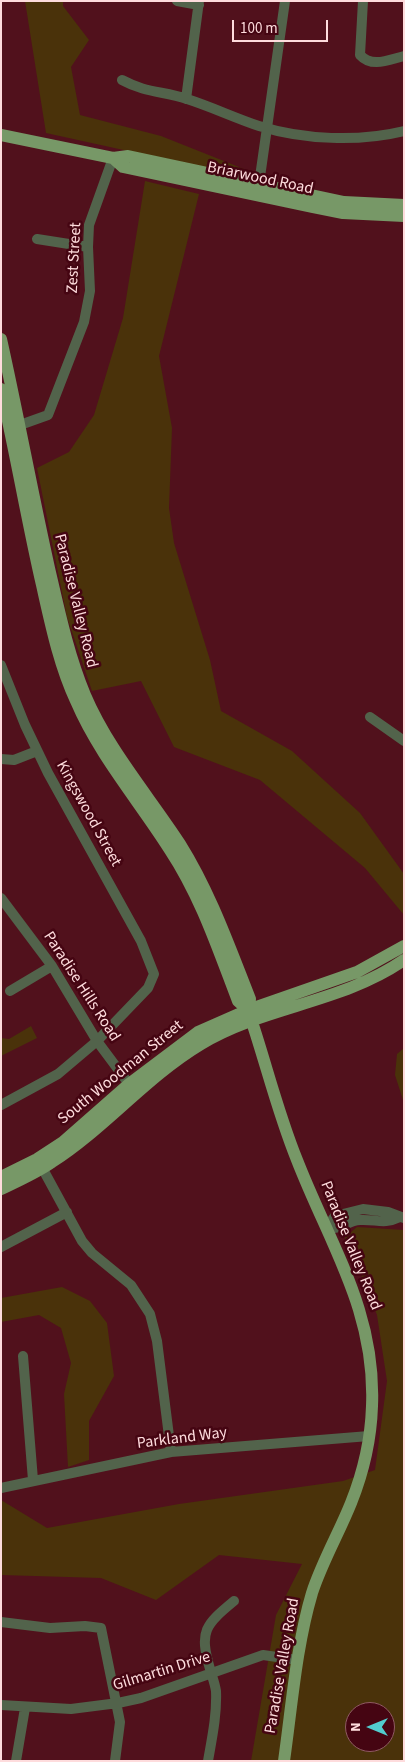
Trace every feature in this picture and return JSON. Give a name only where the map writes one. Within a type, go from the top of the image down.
[{"type":"main road","name":"Briarwood Road","points":[[1,135],[113,158],[123,166],[258,190],[344,202],[404,205]]},
{"type":"main road","name":"Briarwood Road","points":[[258,190],[343,213],[404,216]]},
{"type":"main road","name":"Paradise Valley Road","points":[[1,339],[40,529],[74,667],[86,697],[116,750],[180,846],[218,916],[250,998],[250,1016],[296,1158],[352,1287],[365,1330],[372,1380],[369,1436],[351,1503],[312,1594],[298,1660],[284,1761]]},
{"type":"main road","name":"Paradise Valley Road","points":[[1,389],[29,531],[63,671],[76,702],[106,756],[171,851],[189,883],[208,921],[238,1002],[250,1016]]},
{"type":"main road","name":"South Woodman Street","points":[[1,1176],[68,1151],[132,1088],[201,1044],[250,1016],[357,972],[404,946]]},
{"type":"main road","name":"South Woodman Street","points":[[250,1016],[342,992],[386,971],[404,960]]},
{"type":"main road","name":"South Woodman Street","points":[[1,1189],[40,1163]]},
{"type":"street","points":[[177,1],[199,3],[186,99]]},
{"type":"street","points":[[258,190],[285,1]]},
{"type":"street","points":[[362,1],[360,55],[366,61],[372,63],[404,56]]},
{"type":"street","points":[[122,80],[141,90],[186,99],[267,128],[335,138],[371,136],[404,131]]},
{"type":"street","name":"Zest Street","points":[[20,425],[48,415],[84,322],[90,292],[89,225],[113,158]]},
{"type":"street","points":[[36,239],[88,247]]},
{"type":"street","name":"Kingswood Street","points":[[1,665],[4,682],[37,751],[142,941],[154,974],[148,988],[97,1042]]},
{"type":"street","points":[[370,717],[404,741]]},
{"type":"street","points":[[1,760],[14,760],[37,751]]},
{"type":"street","name":"Paradise Hills Road","points":[[1,898],[52,966],[97,1042],[132,1088]]},
{"type":"street","points":[[10,991],[52,966]]},
{"type":"street","points":[[1,1105],[58,1074],[97,1042]]},
{"type":"street","points":[[40,1163],[87,1247],[131,1285],[150,1314],[157,1341],[171,1452]]},
{"type":"street","points":[[1,1247],[67,1212]]},
{"type":"street","points":[[326,1228],[337,1230],[359,1220],[388,1223],[402,1217]]},
{"type":"street","points":[[23,1356],[33,1480]]},
{"type":"street","name":"Parkland Way","points":[[1,1488],[171,1452],[369,1436]]},
{"type":"street","points":[[208,1761],[216,1711],[216,1689],[204,1649],[206,1630],[211,1620],[234,1601]]},
{"type":"street","points":[[1,1622],[50,1628],[85,1626],[101,1628],[118,1703],[120,1722],[115,1761]]},
{"type":"street","name":"Gilmartin Drive","points":[[1,1705],[24,1708],[71,1709],[118,1703],[141,1698],[263,1654],[298,1660]]},
{"type":"street","points":[[16,1761],[24,1708]]},
{"type":"shaded area","points":[[25,1],[63,1],[63,6],[89,40],[71,67],[80,115],[161,136],[244,169],[242,176],[46,133]]},
{"type":"shaded area","points":[[145,181],[199,194],[159,356],[172,428],[169,508],[174,543],[210,660],[221,711],[292,751],[360,813],[404,874],[404,915],[365,868],[260,780],[174,747],[141,681],[92,691],[67,617],[37,468],[69,452],[94,415],[123,318]]},
{"type":"shaded area","points":[[31,1026],[37,1038],[1,1056],[1,1038],[9,1039]]},
{"type":"shaded area","points":[[404,1048],[404,1103],[395,1075],[397,1054]]},
{"type":"shaded area","points":[[357,1227],[404,1230],[404,1761],[251,1761],[276,1615],[302,1564],[219,1555],[156,1600],[101,1578],[1,1575],[1,1500],[47,1528],[179,1504],[343,1481],[375,1470],[387,1381],[377,1315],[355,1259],[345,1243],[345,1237]]},
{"type":"shaded area","points":[[62,1287],[90,1301],[107,1323],[114,1376],[89,1421],[89,1460],[68,1467],[64,1394],[71,1363],[61,1328],[39,1315],[1,1322],[1,1298]]}]
